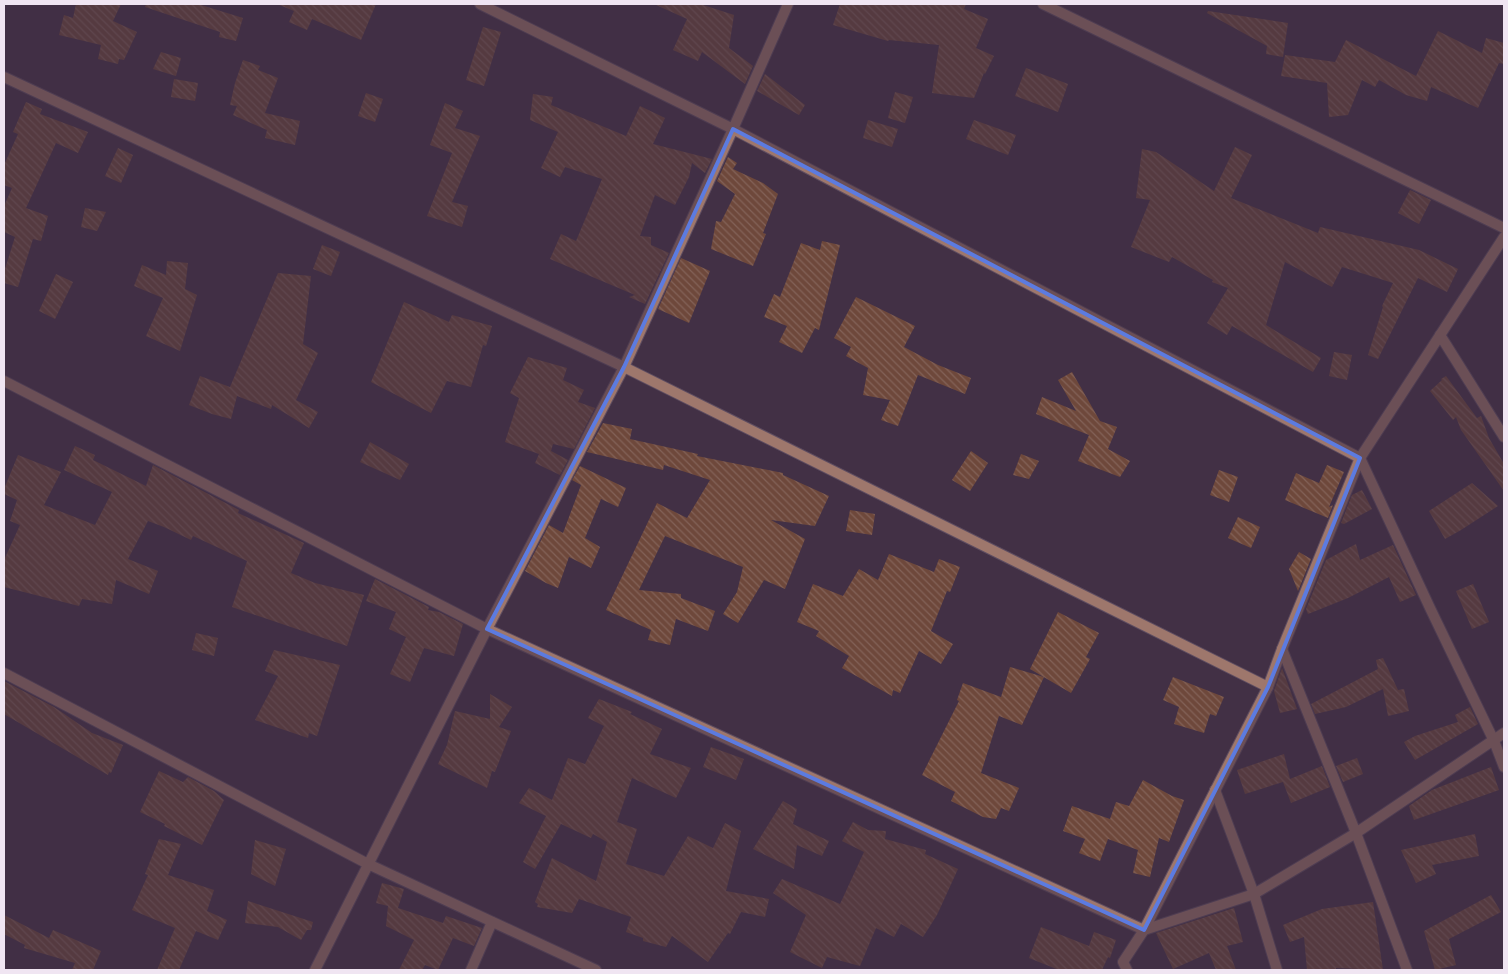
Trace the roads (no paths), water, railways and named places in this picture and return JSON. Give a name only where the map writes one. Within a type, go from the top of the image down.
[{"type":"street","points":[[480,4],[733,129],[1360,458],[1494,741],[1504,767]]},
{"type":"street","points":[[315,970],[487,629],[624,367],[788,4]]},
{"type":"street","points":[[1043,4],[1504,228]]},
{"type":"street","points":[[4,77],[624,367],[1268,687]]},
{"type":"street","points":[[1126,970],[1123,962],[1144,930],[1268,687],[1282,648],[1360,458],[1504,237]]},
{"type":"street","points":[[1440,335],[1504,437]]},
{"type":"street","points":[[4,381],[487,629],[1144,930],[1254,894],[1356,833],[1504,733]]},
{"type":"street","points":[[1282,648],[1356,833],[1407,970]]},
{"type":"street","points":[[4,673],[368,864],[596,970]]},
{"type":"street","points":[[1215,790],[1254,894],[1277,970]]},
{"type":"street","points":[[471,970],[492,922]]}]
